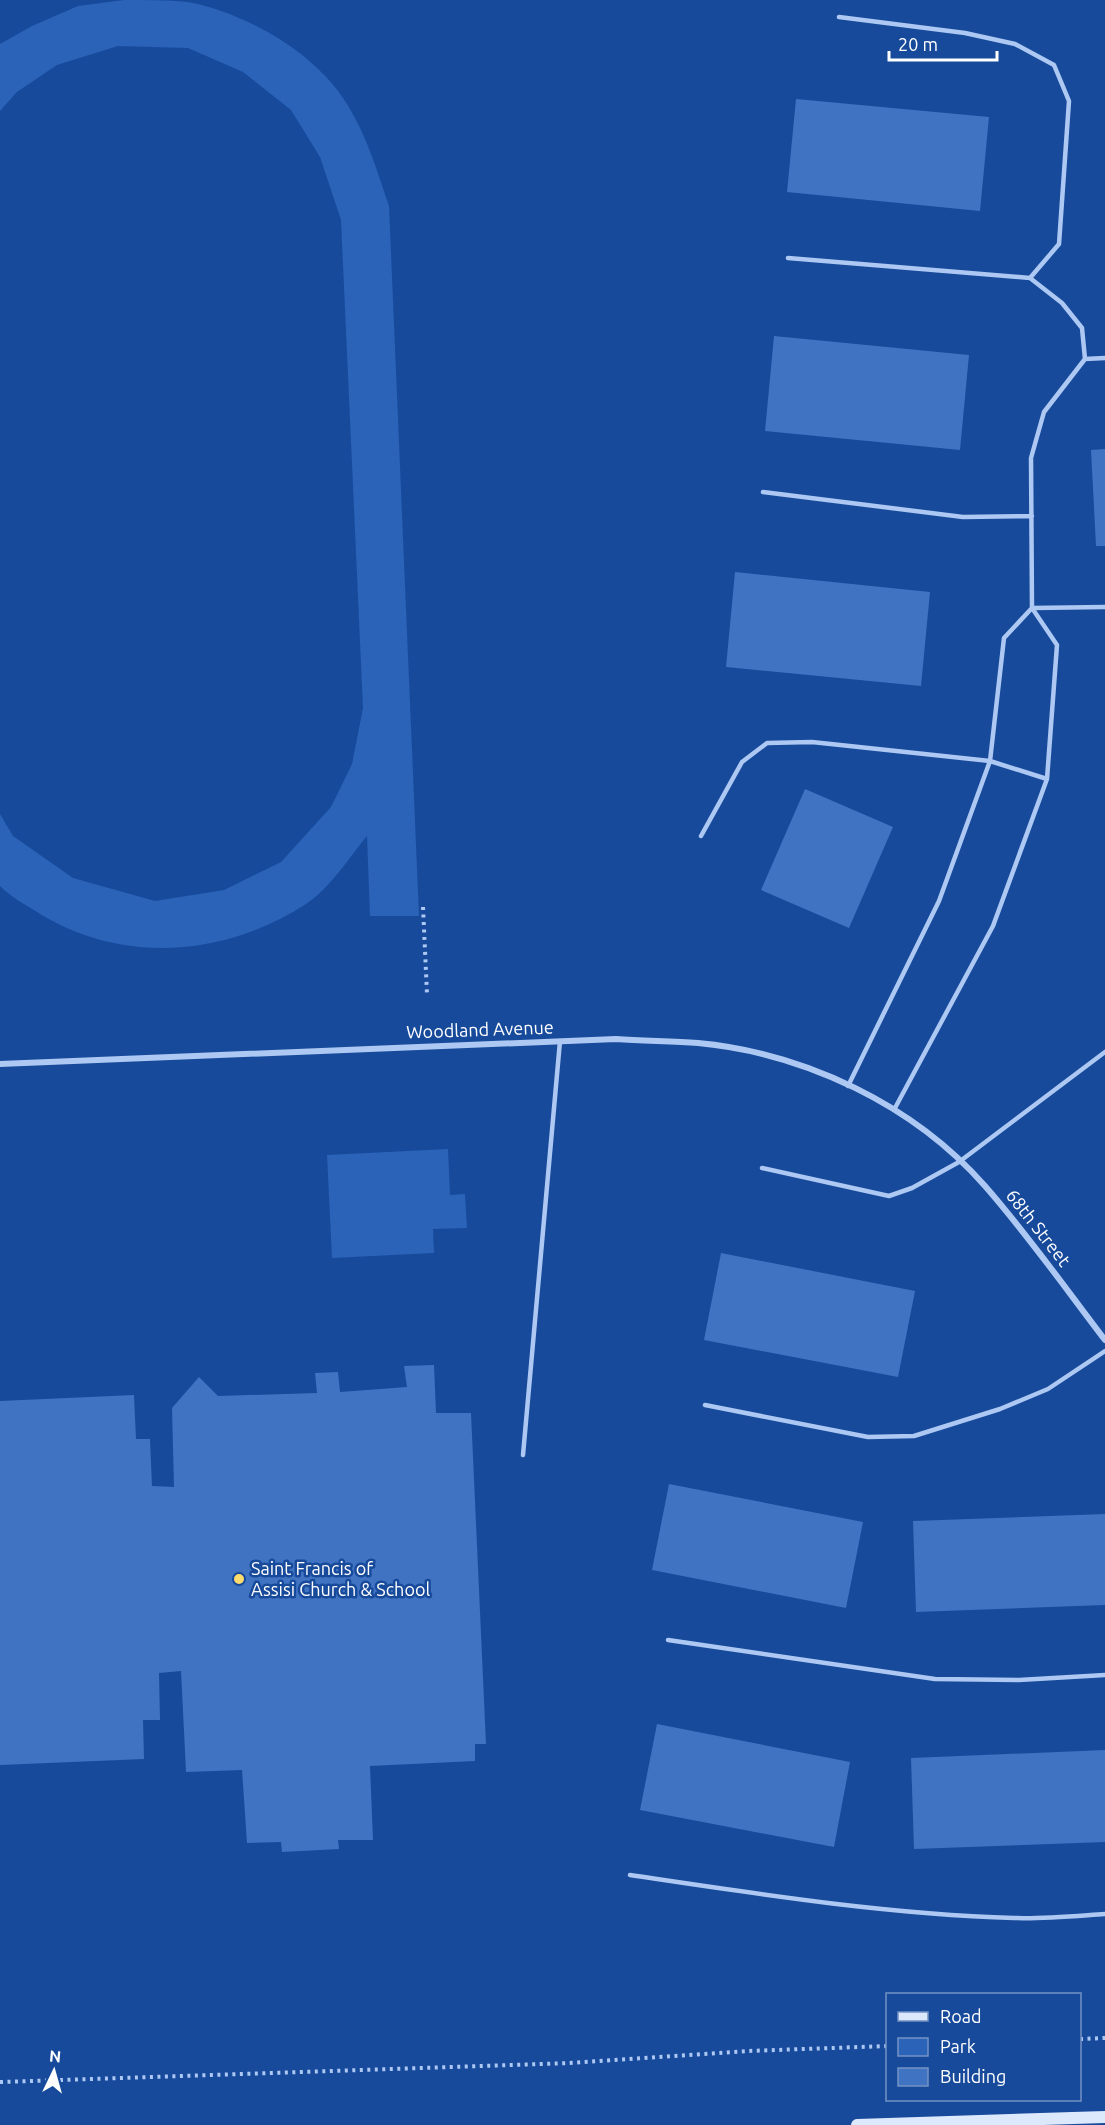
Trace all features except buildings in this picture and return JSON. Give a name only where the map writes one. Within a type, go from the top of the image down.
[{"type":"main road","points":[[857,2125],[1105,2117]]},
{"type":"street","name":"Woodland Avenue","points":[[0,1064],[616,1039],[700,1043],[763,1055],[819,1072],[895,1108],[938,1142]]},
{"type":"street","name":"68th Street","points":[[938,1142],[983,1184],[1105,1340]]},
{"type":"lane","points":[[839,17],[966,33],[1015,44],[1054,65],[1069,101],[1059,244],[1030,278]]},
{"type":"lane","points":[[788,258],[1030,278],[1062,303],[1082,328],[1085,359],[1044,412],[1031,458],[1032,608],[1057,645],[1047,779],[993,926],[895,1108]]},
{"type":"lane","points":[[1085,359],[1105,358]]},
{"type":"lane","points":[[763,492],[963,517],[1032,516]]},
{"type":"lane","points":[[848,1086],[939,901],[990,760],[1004,638],[1032,608],[1105,607]]},
{"type":"lane","points":[[701,836],[742,762],[767,743],[812,742],[990,760],[1047,779]]},
{"type":"lane","points":[[523,1455],[560,1041]]},
{"type":"lane","points":[[762,1168],[889,1196],[912,1188],[960,1162],[1105,1052]]},
{"type":"lane","points":[[705,1405],[868,1437],[914,1436],[1000,1409],[1048,1389],[1105,1351]]},
{"type":"lane","points":[[668,1640],[935,1679],[1019,1680],[1105,1676]]},
{"type":"lane","points":[[630,1875],[838,1905],[930,1914],[1017,1918],[1105,1914]]},
{"type":"path","points":[[423,907],[427,994]]},
{"type":"path","points":[[1081,2039],[1105,2038]]},
{"type":"path","points":[[0,2082],[569,2063],[748,2051],[886,2046]]},
{"type":"green space","points":[[124,0],[164,0],[210,7],[256,26],[298,52],[334,85],[347,104],[366,141],[389,206],[419,916],[370,916],[367,836],[331,881],[306,904],[274,922],[241,935],[207,944],[172,948],[137,947],[103,941],[69,929],[37,912],[0,886],[0,814],[13,836],[73,878],[155,901],[224,890],[281,862],[331,807],[352,764],[363,708],[341,220],[320,157],[291,110],[243,72],[188,48],[118,46],[57,65],[17,92],[0,111],[0,44],[32,26],[78,6]]},
{"type":"green space","points":[[448,1149],[450,1195],[465,1194],[467,1228],[433,1229],[434,1253],[332,1258],[327,1155]]},
{"type":"place","name":"Saint Francis of Assisi Church & School","points":[[239,1579]]}]
